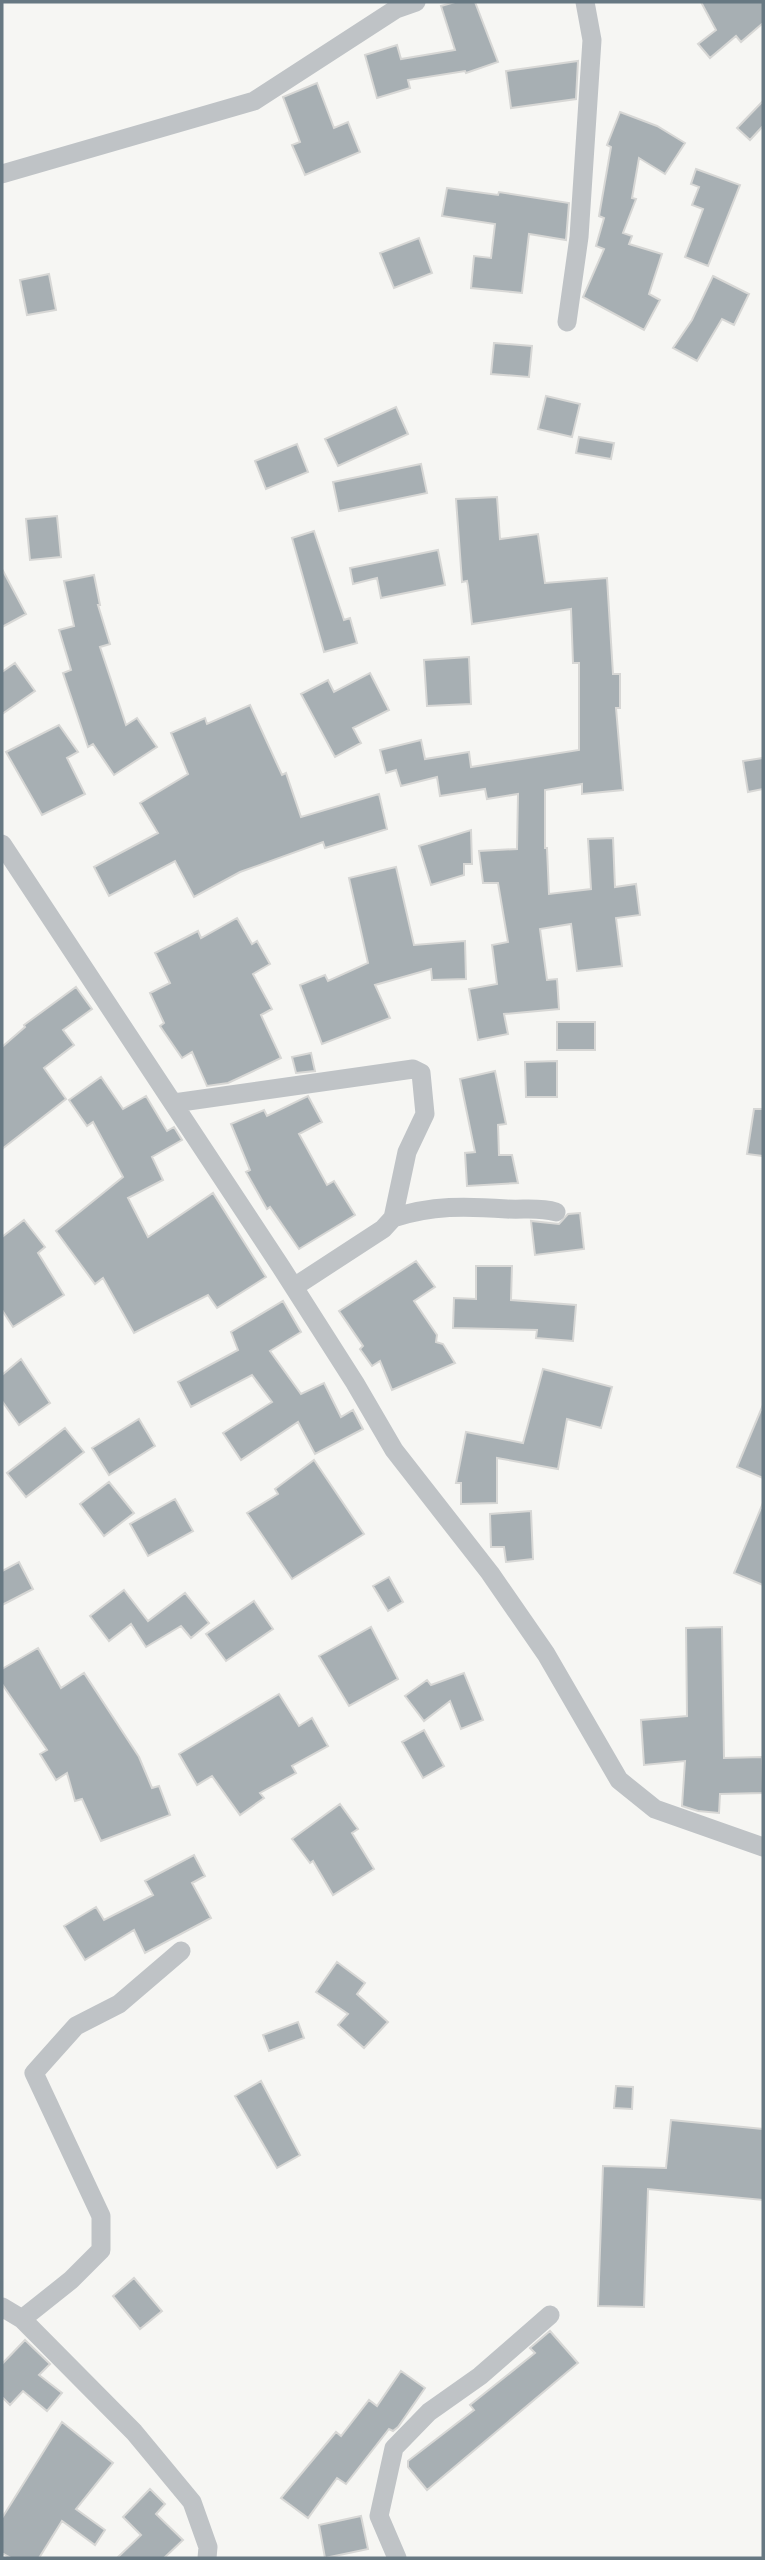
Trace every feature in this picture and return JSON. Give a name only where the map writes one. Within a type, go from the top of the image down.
[{"type":"street","points":[[2,174],[254,101],[396,9],[416,2]]},
{"type":"street","points":[[567,323],[579,237],[591,53],[585,2]]},
{"type":"street","points":[[2,844],[174,1102],[242,1213],[294,1287],[394,1450],[489,1573],[546,1654],[619,1780],[655,1809],[763,1847]]},
{"type":"street","points":[[174,1102],[413,1069],[423,1079],[425,1114],[407,1152],[393,1218]]},
{"type":"street","points":[[294,1287],[383,1228],[393,1218],[433,1207],[470,1205],[543,1208],[555,1212]]},
{"type":"street","points":[[22,2319],[71,2280],[101,2250],[101,2216],[34,2073],[76,2026],[119,2004],[181,1951]]},
{"type":"street","points":[[2,2307],[22,2319],[134,2432],[191,2502],[208,2547],[207,2558]]},
{"type":"street","points":[[397,2558],[379,2516],[394,2448],[429,2412],[480,2376],[550,2315]]},
{"type":"building","points":[[455,2],[475,2],[498,62],[466,73],[465,71],[408,80],[410,88],[377,98],[365,55],[397,45],[401,59],[455,50],[441,6]]},
{"type":"building","points":[[701,2],[763,2],[763,23],[741,42],[736,36],[710,58],[698,44],[716,30]]},
{"type":"building","points":[[578,61],[576,99],[511,108],[506,71]]},
{"type":"building","points":[[317,83],[334,128],[348,122],[360,152],[305,175],[292,145],[300,142],[283,97]]},
{"type":"building","points":[[763,101],[763,126],[750,140],[737,128]]},
{"type":"building","points":[[620,112],[657,126],[685,143],[665,174],[639,158],[632,198],[636,199],[623,233],[632,236],[629,244],[662,254],[649,294],[660,300],[644,330],[583,297],[604,249],[596,246],[604,218],[599,216],[611,147],[607,145]]},
{"type":"building","points":[[696,169],[740,185],[708,266],[685,257],[703,209],[692,205],[699,187],[691,184]]},
{"type":"building","points":[[447,188],[498,195],[499,192],[569,203],[566,240],[529,234],[522,293],[471,288],[474,256],[491,258],[495,224],[442,216]]},
{"type":"building","points":[[419,238],[432,273],[394,288],[380,253]]},
{"type":"building","points":[[49,274],[56,310],[27,315],[20,280]]},
{"type":"building","points":[[713,276],[749,294],[734,325],[722,319],[697,361],[673,348],[692,320]]},
{"type":"building","points":[[494,343],[532,346],[529,377],[491,374]]},
{"type":"building","points":[[546,396],[580,404],[572,437],[538,429]]},
{"type":"building","points":[[396,407],[408,434],[338,466],[325,439]]},
{"type":"building","points":[[579,437],[614,443],[611,459],[576,453]]},
{"type":"building","points":[[297,444],[308,472],[266,489],[255,461]]},
{"type":"building","points":[[421,464],[427,493],[339,511],[333,482]]},
{"type":"building","points":[[497,497],[500,539],[538,534],[545,583],[607,578],[613,674],[620,674],[620,708],[616,708],[623,790],[582,794],[582,784],[545,790],[545,848],[549,894],[591,889],[588,839],[613,838],[615,887],[636,884],[640,915],[616,918],[622,966],[577,971],[571,924],[540,929],[547,980],[557,979],[559,1009],[504,1014],[508,1034],[478,1040],[469,989],[497,984],[492,945],[508,942],[498,883],[483,883],[479,851],[517,849],[518,794],[487,799],[485,789],[440,796],[437,777],[401,786],[396,770],[386,773],[380,750],[421,740],[425,759],[469,752],[471,767],[579,750],[579,663],[573,663],[571,609],[472,624],[467,581],[462,582],[456,499]]},
{"type":"building","points":[[57,516],[61,557],[30,560],[26,519]]},
{"type":"building","points":[[314,531],[344,620],[350,618],[357,643],[324,652],[292,538]]},
{"type":"building","points":[[438,550],[445,585],[381,598],[377,578],[353,584],[350,568]]},
{"type":"building","points":[[2,569],[26,614],[2,627]]},
{"type":"building","points":[[94,575],[98,605],[110,644],[100,647],[126,725],[137,718],[157,747],[114,775],[93,744],[88,747],[63,673],[71,670],[59,630],[74,626],[64,581]]},
{"type":"building","points":[[469,657],[471,704],[427,706],[424,660]]},
{"type":"building","points":[[15,663],[35,691],[2,714],[2,672]]},
{"type":"building","points":[[370,673],[389,710],[353,728],[361,743],[335,757],[301,694],[328,680],[334,692]]},
{"type":"building","points":[[250,705],[282,775],[286,773],[301,817],[379,794],[387,829],[325,848],[323,842],[240,872],[194,897],[175,861],[109,896],[94,867],[158,833],[140,803],[188,774],[171,733],[205,718],[207,724]]},
{"type":"building","points":[[59,725],[78,752],[67,758],[85,794],[42,815],[6,752]]},
{"type":"building","points":[[763,758],[763,789],[748,792],[743,761]]},
{"type":"building","points":[[471,830],[472,864],[464,864],[464,875],[431,885],[419,846]]},
{"type":"building","points":[[396,867],[414,945],[465,941],[466,979],[432,980],[431,969],[375,985],[390,1018],[322,1044],[300,985],[325,975],[328,981],[368,963],[349,878]]},
{"type":"building","points":[[237,918],[252,944],[257,941],[270,964],[253,974],[272,1009],[261,1015],[281,1058],[228,1083],[207,1086],[192,1052],[182,1058],[160,1026],[164,1023],[150,993],[170,983],[155,953],[198,931],[201,938]]},
{"type":"building","points":[[76,987],[92,1009],[63,1030],[74,1045],[44,1068],[66,1099],[2,1149],[2,1047],[25,1027],[24,1025]]},
{"type":"building","points":[[557,1022],[595,1022],[595,1050],[557,1050]]},
{"type":"building","points":[[311,1053],[315,1071],[296,1073],[292,1057]]},
{"type":"building","points":[[557,1061],[557,1097],[526,1097],[525,1062]]},
{"type":"building","points":[[495,1071],[506,1124],[498,1125],[499,1155],[512,1155],[518,1183],[467,1186],[465,1153],[475,1152],[460,1079]]},
{"type":"building","points":[[101,1077],[123,1109],[146,1096],[167,1131],[174,1127],[182,1140],[152,1157],[163,1180],[128,1198],[148,1237],[213,1193],[266,1277],[217,1308],[208,1295],[134,1333],[103,1278],[95,1284],[56,1231],[123,1177],[93,1122],[87,1126],[69,1100]]},
{"type":"building","points":[[308,1096],[322,1122],[299,1134],[327,1185],[334,1181],[355,1215],[299,1249],[270,1207],[267,1209],[246,1172],[250,1170],[231,1124],[264,1110],[267,1116]]},
{"type":"building","points":[[754,1109],[763,1109],[763,1156],[747,1154]]},
{"type":"building","points":[[580,1213],[584,1249],[535,1255],[531,1221],[559,1224],[568,1214]]},
{"type":"building","points":[[24,1220],[45,1247],[38,1253],[64,1295],[13,1327],[2,1310],[2,1237]]},
{"type":"building","points":[[416,1261],[435,1287],[414,1301],[437,1335],[436,1342],[443,1344],[455,1363],[392,1390],[380,1361],[372,1366],[360,1349],[363,1346],[339,1311]]},
{"type":"building","points":[[476,1266],[512,1266],[511,1300],[576,1305],[573,1341],[536,1338],[537,1330],[453,1328],[454,1298],[476,1299]]},
{"type":"building","points":[[283,1301],[301,1332],[270,1351],[301,1394],[324,1383],[341,1417],[353,1410],[363,1429],[315,1454],[298,1422],[241,1460],[223,1433],[272,1402],[252,1375],[191,1407],[178,1382],[238,1350],[231,1332]]},
{"type":"building","points":[[21,1359],[50,1403],[19,1425],[2,1401],[2,1375]]},
{"type":"building","points":[[543,1369],[612,1387],[601,1428],[567,1419],[558,1469],[497,1458],[497,1503],[461,1504],[461,1483],[456,1483],[466,1432],[523,1443]]},
{"type":"building","points":[[763,1405],[763,1478],[737,1467]]},
{"type":"building","points":[[139,1419],[155,1446],[109,1475],[92,1448]]},
{"type":"building","points":[[65,1428],[84,1452],[26,1497],[7,1473]]},
{"type":"building","points":[[314,1460],[364,1534],[292,1579],[247,1513],[278,1494],[275,1489]]},
{"type":"building","points":[[109,1482],[134,1513],[104,1536],[80,1504]]},
{"type":"building","points":[[175,1499],[193,1531],[148,1556],[130,1524]]},
{"type":"building","points":[[763,1503],[763,1585],[734,1573]]},
{"type":"building","points":[[531,1511],[533,1559],[506,1562],[504,1547],[491,1547],[490,1514]]},
{"type":"building","points":[[19,1562],[33,1589],[2,1605],[2,1571]]},
{"type":"building","points":[[389,1577],[403,1602],[388,1611],[373,1586]]},
{"type":"building","points":[[124,1590],[148,1621],[185,1593],[209,1623],[191,1638],[181,1626],[146,1647],[131,1624],[109,1641],[90,1616]]},
{"type":"building","points":[[254,1601],[273,1629],[226,1661],[206,1634]]},
{"type":"building","points":[[371,1627],[398,1679],[349,1706],[319,1656]]},
{"type":"building","points":[[722,1627],[724,1758],[762,1757],[763,1793],[720,1794],[719,1813],[682,1806],[685,1761],[644,1765],[641,1720],[687,1716],[686,1628]]},
{"type":"building","points":[[38,1648],[61,1688],[84,1673],[139,1757],[152,1788],[159,1786],[170,1815],[101,1841],[82,1799],[75,1801],[67,1773],[56,1780],[40,1754],[47,1750],[2,1684],[2,1669]]},
{"type":"building","points":[[464,1673],[483,1720],[461,1729],[450,1701],[424,1721],[405,1696],[427,1680],[431,1685]]},
{"type":"building","points":[[279,1694],[299,1726],[312,1718],[328,1746],[292,1766],[296,1773],[260,1793],[264,1798],[240,1815],[212,1776],[197,1785],[179,1754]]},
{"type":"building","points":[[424,1730],[444,1766],[423,1778],[402,1742]]},
{"type":"building","points":[[340,1804],[358,1829],[352,1833],[374,1869],[333,1895],[313,1861],[310,1863],[292,1839]]},
{"type":"building","points":[[194,1855],[205,1876],[192,1883],[211,1918],[145,1953],[134,1930],[85,1960],[64,1926],[96,1907],[104,1920],[153,1895],[145,1881]]},
{"type":"building","points":[[337,1962],[365,1983],[357,1994],[388,2022],[364,2048],[338,2025],[348,2014],[316,1992]]},
{"type":"building","points":[[298,2022],[304,2038],[269,2051],[263,2035]]},
{"type":"building","points":[[261,2081],[300,2155],[277,2168],[235,2096]]},
{"type":"building","points":[[616,2086],[633,2087],[632,2109],[614,2108]]},
{"type":"building","points":[[671,2120],[763,2129],[763,2200],[648,2189],[644,2307],[598,2306],[603,2166],[666,2168]]},
{"type":"building","points":[[134,2278],[162,2311],[140,2329],[113,2296]]},
{"type":"building","points":[[550,2331],[578,2363],[427,2490],[408,2467],[408,2461],[474,2410],[470,2405],[535,2353],[530,2348]]},
{"type":"building","points":[[25,2340],[50,2364],[39,2375],[62,2393],[47,2411],[23,2391],[10,2405],[2,2397],[2,2364]]},
{"type":"building","points":[[401,2371],[425,2388],[398,2427],[393,2431],[389,2429],[346,2484],[337,2478],[308,2518],[281,2498],[336,2432],[341,2436],[369,2400],[377,2406]]},
{"type":"building","points":[[62,2422],[113,2463],[76,2509],[105,2530],[95,2545],[62,2521],[39,2558],[11,2558],[2,2553],[2,2518]]},
{"type":"building","points":[[150,2489],[165,2504],[156,2514],[183,2540],[164,2558],[117,2558],[141,2535],[123,2517]]},
{"type":"building","points":[[361,2516],[368,2549],[325,2558],[319,2525]]}]
